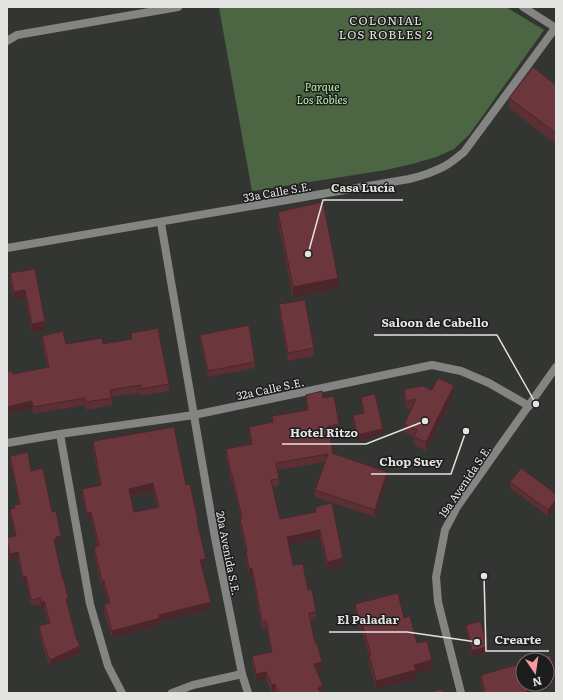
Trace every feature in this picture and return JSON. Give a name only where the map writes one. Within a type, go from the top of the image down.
[{"type":"street","points":[[7,41],[17,35],[178,7]]},
{"type":"street","points":[[523,7],[556,28]]},
{"type":"street","name":"33a Calle S.E.","points":[[7,248],[161,223],[410,179],[435,171],[464,152],[556,28]]},
{"type":"street","name":"20a Avenida S.E.","points":[[161,223],[215,538],[242,674],[248,693]]},
{"type":"street","name":"32a Calle S.E.","points":[[7,443],[194,415],[432,365],[461,371],[489,382],[529,406]]},
{"type":"street","name":"19a Avenida S.E.","points":[[461,693],[438,602],[436,577],[445,530],[457,507],[556,367]]},
{"type":"street","points":[[60,434],[90,604],[108,666],[122,693]]},
{"type":"street","points":[[172,693],[193,685],[242,674]]},
{"type":"green space","name":"Parque Los Robles","points":[[506,7],[544,30],[469,135],[454,149],[436,157],[386,170],[252,191],[219,8]]},
{"type":"building","points":[[533,67],[556,85],[556,133],[509,98]]},
{"type":"building","points":[[323,202],[338,278],[293,287],[278,212]]},
{"type":"building","points":[[35,269],[45,321],[32,324],[25,290],[14,292],[10,273]]},
{"type":"building","points":[[305,300],[314,348],[288,353],[279,304]]},
{"type":"building","points":[[249,325],[255,362],[208,371],[200,335]]},
{"type":"building","points":[[158,328],[169,384],[141,389],[141,385],[110,390],[112,398],[86,402],[85,398],[33,407],[32,401],[7,407],[7,372],[12,371],[13,374],[49,367],[42,336],[63,331],[66,344],[102,338],[103,344],[132,339],[131,333]]},
{"type":"building","points":[[438,378],[454,385],[426,442],[414,437],[417,430],[404,424],[416,399],[406,401],[404,389],[423,386],[432,390]]},
{"type":"building","points":[[322,391],[323,398],[334,396],[339,424],[328,426],[332,453],[387,472],[375,510],[315,490],[328,454],[276,463],[279,479],[271,480],[280,519],[316,512],[315,507],[332,503],[343,558],[327,562],[320,530],[287,537],[293,565],[303,564],[308,590],[312,589],[316,612],[309,613],[315,643],[317,643],[322,662],[314,664],[323,686],[318,688],[321,693],[279,693],[275,684],[272,685],[266,672],[256,674],[252,656],[272,652],[266,621],[262,622],[252,568],[249,569],[247,550],[240,519],[242,518],[226,449],[252,444],[249,427],[273,422],[272,416],[308,410],[306,395]]},
{"type":"building","points":[[375,394],[383,429],[357,435],[353,415],[364,413],[361,397]]},
{"type":"building","points":[[174,427],[186,485],[190,484],[198,521],[206,559],[200,560],[211,602],[159,615],[160,618],[112,631],[104,604],[110,603],[104,581],[102,581],[94,547],[99,546],[91,512],[87,513],[82,489],[101,485],[93,441]],"holes":[[[153,483],[159,507],[134,512],[129,489]]]},
{"type":"building","points":[[28,452],[31,471],[43,468],[52,512],[56,511],[61,536],[56,537],[54,540],[68,598],[66,599],[76,637],[80,646],[50,660],[39,626],[50,623],[44,601],[41,602],[40,598],[31,600],[26,576],[23,577],[18,552],[10,554],[7,540],[7,538],[16,536],[10,509],[15,508],[14,505],[20,504],[10,456]]},
{"type":"building","points":[[521,468],[556,494],[556,500],[548,510],[510,482]]},
{"type":"building","points":[[398,593],[404,618],[410,616],[417,643],[427,641],[432,660],[414,665],[416,670],[376,681],[369,655],[371,655],[355,604]]},
{"type":"building","points":[[481,621],[487,647],[472,651],[466,625]]},
{"type":"building","points":[[515,665],[515,692],[526,692],[485,693],[481,675]]},
{"type":"building","points":[[441,689],[443,693],[428,693]]},
{"type":"place","name":"Casa Lucía","points":[[308,254]]},
{"type":"place","name":"Saloon de Cabello","points":[[536,404]]},
{"type":"place","name":"Hotel Ritzo","points":[[425,421]]},
{"type":"place","name":"Chop Suey","points":[[466,431]]},
{"type":"place","name":"Crearte","points":[[484,576]]},
{"type":"place","name":"El Paladar","points":[[477,642]]},
{"type":"district","name":"COLONIAL LOS ROBLES 2","points":[[386,27]]}]
